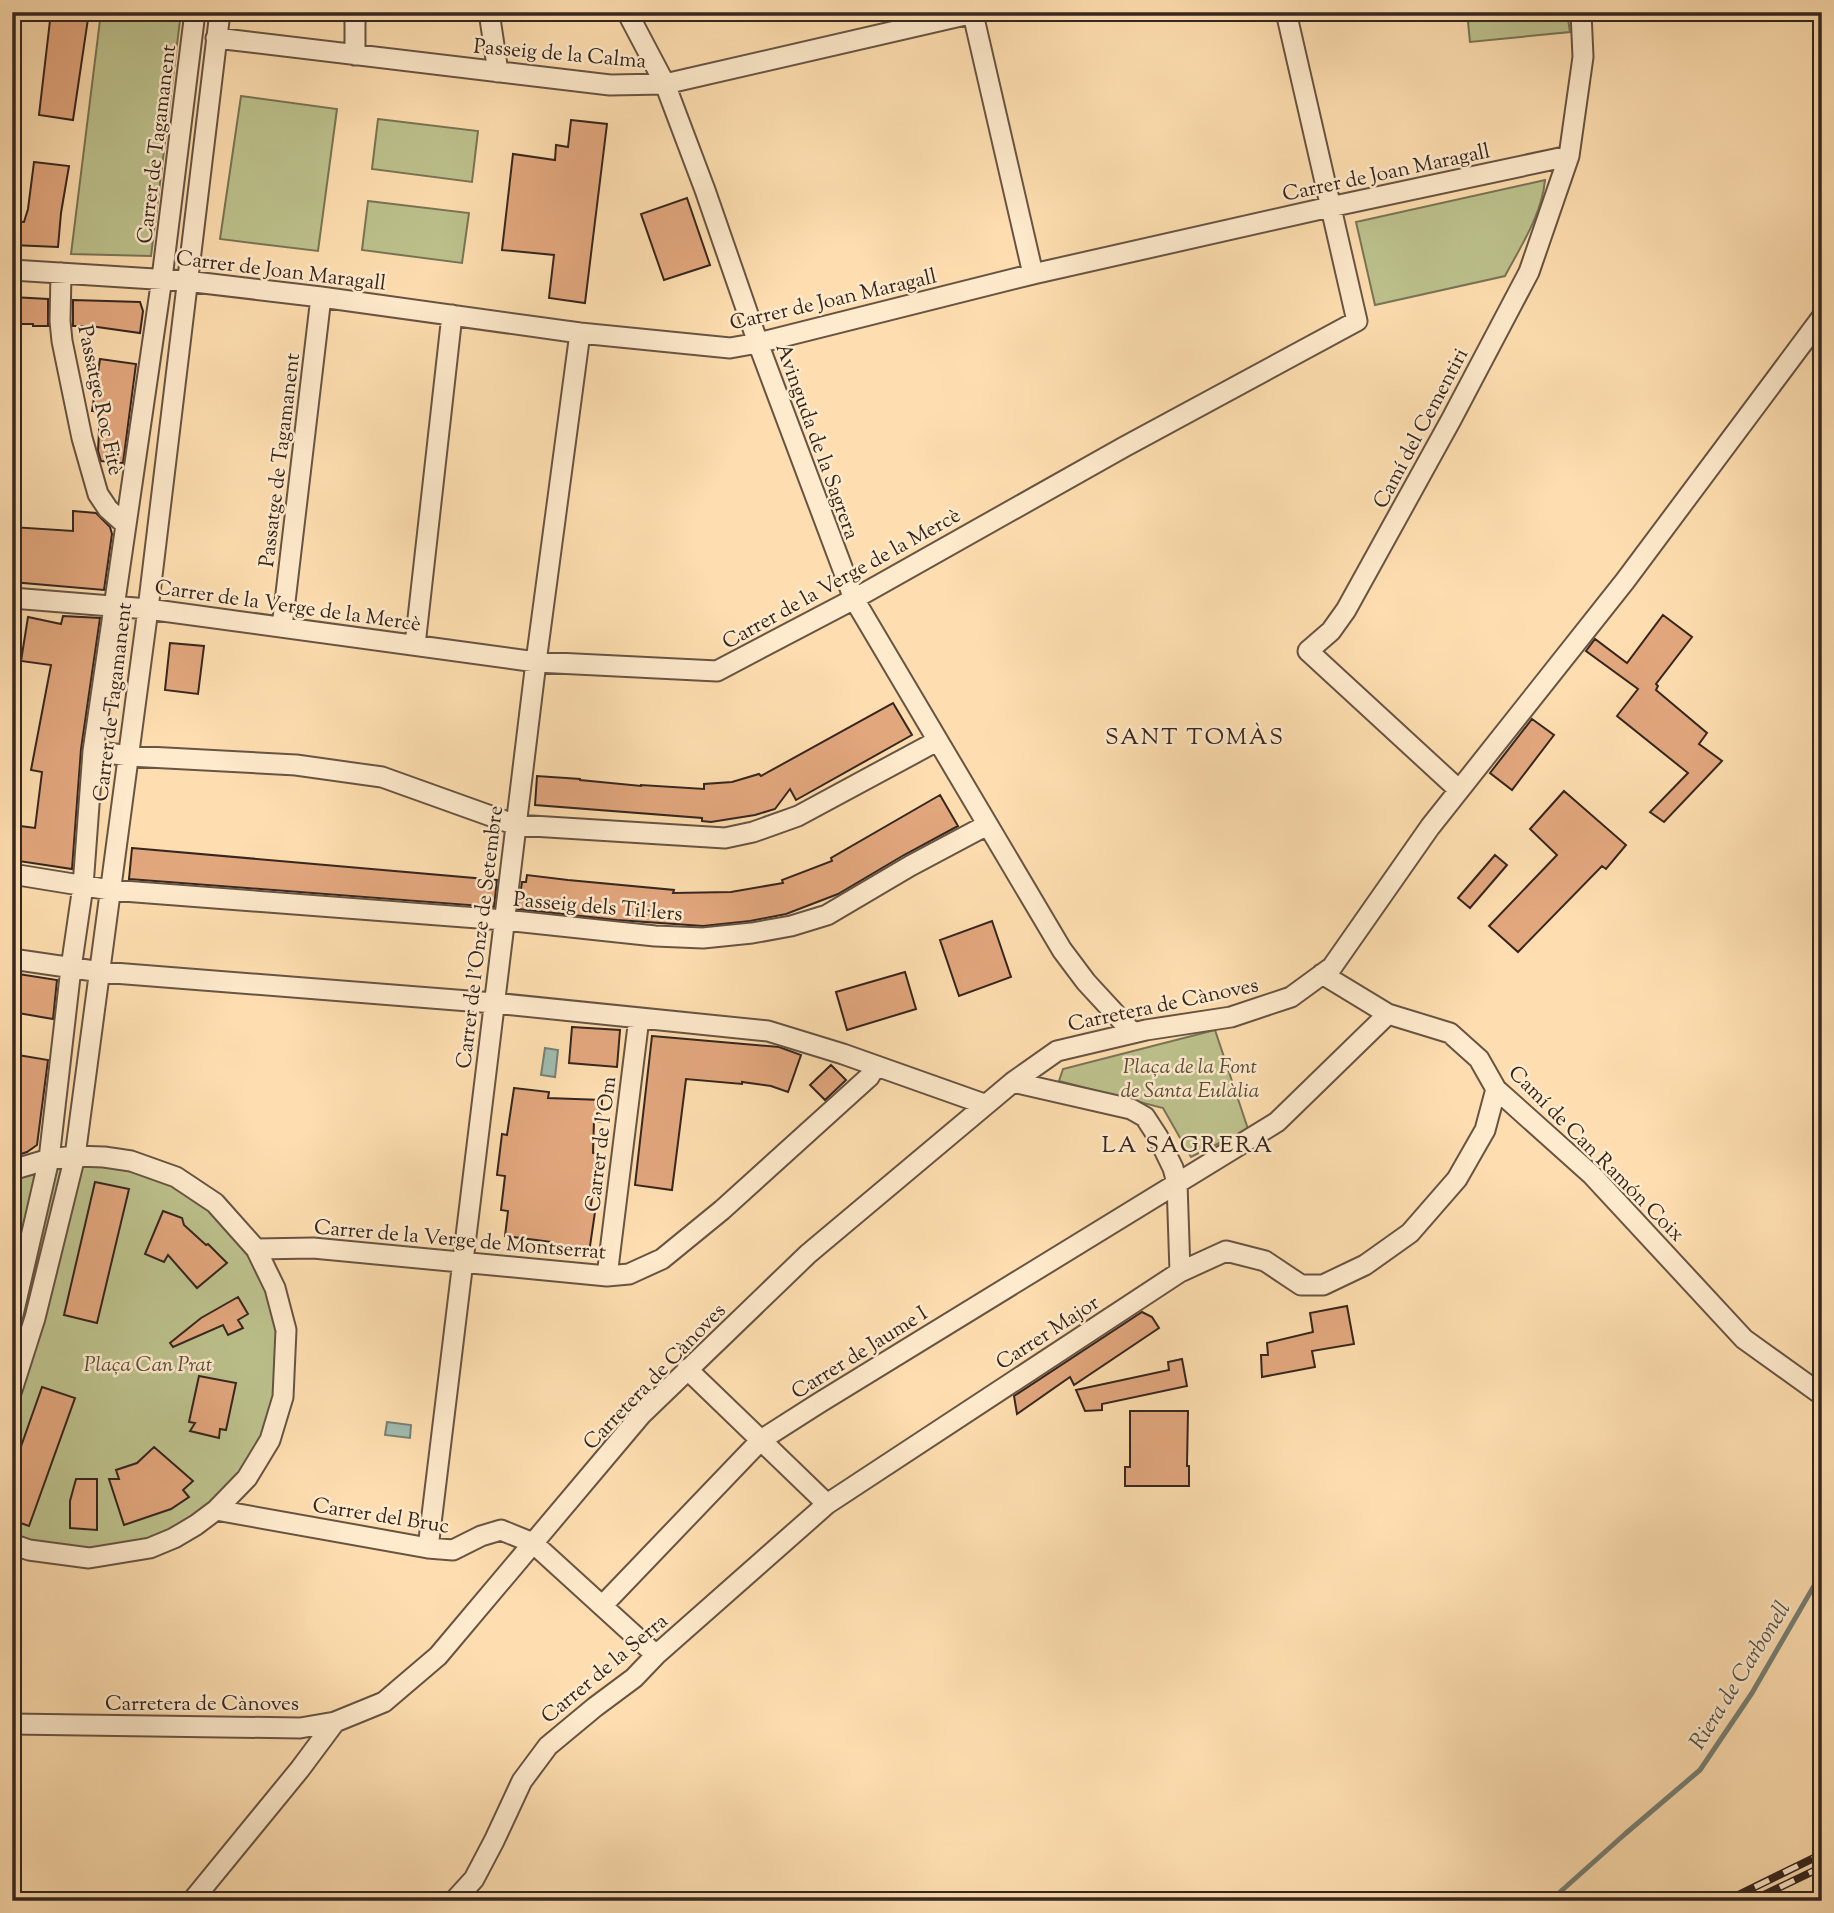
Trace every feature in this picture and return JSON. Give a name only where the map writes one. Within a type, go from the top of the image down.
[{"type":"street","name":"Carrer de Tagamanent","points":[[12,1319],[49,1159],[83,887],[93,751],[162,278],[195,12]]},
{"type":"street","name":"Carrer de Tagamanent","points":[[12,1390],[35,1318],[75,1156],[148,609],[220,12]]},
{"type":"street","points":[[355,12],[355,55]]},
{"type":"street","points":[[489,12],[498,72]]},
{"type":"street","name":"Avinguda de la Sagrera","points":[[627,12],[665,84],[854,599],[1062,950],[1086,982],[1133,1034]]},
{"type":"street","points":[[1286,12],[1330,206]]},
{"type":"street","name":"Camí del Cementiri","points":[[1460,789],[1308,651],[1331,631],[1346,610],[1451,421],[1529,272],[1569,156],[1583,57],[1581,12]]},
{"type":"street","name":"Passeig de la Calma","points":[[216,38],[610,85],[665,84],[975,13]]},
{"type":"street","points":[[975,13],[1033,274]]},
{"type":"street","name":"Carrer de Joan Maragall","points":[[12,271],[162,278],[580,332],[730,348],[1033,274],[1330,206],[1569,156]]},
{"type":"street","name":"Carrer de la Verge de la Mercè","points":[[12,598],[148,609],[536,662],[717,671],[854,599],[1124,447],[1357,321],[1330,206]]},
{"type":"street","name":"Passatge Roc Fitè","points":[[61,273],[62,341],[80,429],[99,494],[108,509],[126,525]]},
{"type":"street","name":"Passatge de Tagamanent","points":[[282,628],[321,297]]},
{"type":"street","points":[[415,645],[452,315]]},
{"type":"street","name":"Carretera de Cànoves","points":[[12,1724],[300,1728],[335,1722],[384,1702],[438,1656],[641,1415],[687,1369],[808,1254],[1013,1082],[1058,1051],[1133,1034],[1231,1017],[1291,997],[1332,967],[1430,827],[1625,581],[1822,317]]},
{"type":"street","name":"Carrer de l'Onze de Setembre","points":[[428,1548],[536,662],[580,332]]},
{"type":"street","points":[[93,751],[129,756],[296,765],[382,777],[516,825],[724,838],[753,832],[798,816],[937,741]]},
{"type":"street","name":"Passeig dels Til·lers","points":[[12,874],[110,890],[703,938],[791,926],[827,915],[987,825]]},
{"type":"street","points":[[12,959],[101,972],[494,1003],[768,1031],[843,1054],[985,1104]]},
{"type":"street","name":"Camí de Can Ramón Coix","points":[[1322,974],[1388,1014],[1450,1032],[1479,1059],[1496,1089],[1592,1175],[1744,1339],[1822,1395]]},
{"type":"street","name":"Carrer de Jaume I","points":[[602,1606],[761,1440],[1277,1122],[1388,1014]]},
{"type":"street","name":"Carrer de l'Om","points":[[607,1276],[639,1018]]},
{"type":"street","name":"Carrer de la Verge de Montserrat","points":[[256,1249],[313,1248],[607,1276],[629,1274],[662,1259],[722,1210],[869,1077],[875,1067]]},
{"type":"street","points":[[1013,1082],[1131,1109],[1145,1117],[1168,1157],[1177,1183],[1180,1272]]},
{"type":"street","name":"Carrer Major","points":[[827,1504],[1180,1272],[1226,1251],[1265,1261],[1301,1285],[1323,1285],[1365,1265],[1410,1233],[1457,1179],[1485,1130],[1496,1089]]},
{"type":"street","points":[[12,1170],[49,1159],[104,1157],[131,1161],[176,1177],[215,1203],[256,1249],[275,1288],[286,1330],[283,1397],[270,1440],[247,1478],[216,1510],[185,1532],[150,1548],[89,1558],[29,1550],[12,1544]]},
{"type":"street","points":[[687,1369],[827,1504]]},
{"type":"street","name":"Carrer de la Serra","points":[[454,1901],[474,1879],[522,1781],[548,1746],[634,1678],[656,1655],[827,1504]]},
{"type":"street","name":"Carrer del Bruc","points":[[216,1510],[428,1548],[453,1550],[481,1536],[501,1530],[533,1543]]},
{"type":"street","points":[[533,1543],[656,1655]]},
{"type":"street","points":[[192,1901],[335,1722]]},
{"type":"green space","points":[[101,12],[181,12],[151,256],[71,254]]},
{"type":"green space","points":[[1467,12],[1567,12],[1570,32],[1470,42]]},
{"type":"green space","points":[[241,96],[337,109],[318,251],[220,239]]},
{"type":"green space","points":[[378,119],[478,131],[472,182],[372,169]]},
{"type":"green space","points":[[1545,180],[1535,217],[1505,276],[1375,305],[1356,222]]},
{"type":"green space","points":[[368,201],[469,213],[462,263],[362,250]]},
{"type":"green space","name":"Plaça de la Font de Santa Eulàlia","points":[[1215,1030],[1248,1129],[1191,1157],[1163,1108],[1059,1081],[1063,1069]]},
{"type":"green space","name":"Plaça Can Prat","points":[[75,1156],[131,1161],[215,1203],[275,1288],[283,1397],[247,1478],[150,1548],[89,1558],[12,1541],[12,1179]]},
{"type":"shaded area","points":[[545,1048],[558,1050],[555,1077],[541,1075]]},
{"type":"shaded area","points":[[387,1422],[411,1425],[410,1438],[385,1435]]},
{"type":"building","points":[[51,12],[89,12],[73,120],[39,115]]},
{"type":"building","points":[[571,120],[607,124],[585,303],[549,298],[554,255],[502,250],[513,154],[555,160],[556,145],[568,147]]},
{"type":"building","points":[[34,162],[69,166],[58,247],[12,245],[12,221],[24,222],[28,209]]},
{"type":"building","points":[[687,198],[710,265],[664,280],[641,214]]},
{"type":"building","points":[[12,297],[48,299],[48,326],[12,324]]},
{"type":"building","points":[[73,300],[140,302],[143,311],[140,333],[73,326]]},
{"type":"building","points":[[100,359],[136,364],[123,463],[101,461],[98,451],[100,412],[92,411]]},
{"type":"building","points":[[73,511],[96,513],[110,527],[112,534],[104,590],[12,582],[12,527],[73,531]]},
{"type":"building","points":[[1663,615],[1692,637],[1656,684],[1656,690],[1707,733],[1699,744],[1722,761],[1664,822],[1650,812],[1688,773],[1617,716],[1638,689],[1586,651],[1595,639],[1627,663]]},
{"type":"building","points":[[63,616],[100,618],[81,749],[72,869],[12,860],[12,825],[35,828],[42,772],[31,770],[51,665],[21,661],[28,617],[61,624]]},
{"type":"building","points":[[170,643],[204,646],[198,694],[165,690]]},
{"type":"building","points":[[893,703],[912,735],[796,800],[790,789],[775,809],[755,815],[711,822],[702,821],[702,818],[535,805],[537,776],[704,789],[704,784],[732,782],[759,774],[761,776]]},
{"type":"building","points":[[1532,719],[1554,735],[1512,790],[1490,773]]},
{"type":"building","points":[[1564,791],[1626,845],[1606,869],[1602,866],[1518,952],[1489,926],[1557,855],[1530,829]]},
{"type":"building","points":[[940,795],[958,826],[838,894],[786,914],[703,926],[518,909],[522,882],[526,882],[527,875],[674,890],[673,893],[731,892],[783,883],[782,880],[832,861],[831,858]]},
{"type":"building","points":[[132,848],[497,880],[494,907],[129,879]]},
{"type":"building","points":[[1495,855],[1507,865],[1470,908],[1458,898]]},
{"type":"building","points":[[992,921],[1011,977],[959,996],[940,940]]},
{"type":"building","points":[[905,972],[916,1009],[847,1030],[836,992]]},
{"type":"building","points":[[12,973],[57,980],[53,1019],[12,1012]]},
{"type":"building","points":[[572,1027],[620,1030],[617,1067],[569,1063]]},
{"type":"building","points":[[652,1036],[779,1047],[801,1055],[788,1092],[771,1086],[742,1082],[686,1079],[672,1190],[635,1185]]},
{"type":"building","points":[[12,1054],[48,1060],[37,1145],[12,1157]]},
{"type":"building","points":[[831,1065],[846,1080],[825,1100],[810,1085]]},
{"type":"building","points":[[514,1088],[549,1092],[548,1098],[602,1100],[601,1122],[594,1121],[593,1153],[599,1154],[590,1211],[595,1212],[589,1253],[551,1248],[552,1242],[505,1236],[508,1211],[501,1210],[505,1176],[497,1175],[502,1134],[507,1135]]},
{"type":"building","points":[[95,1182],[129,1189],[97,1323],[64,1315]]},
{"type":"building","points":[[163,1211],[182,1218],[184,1225],[227,1263],[197,1288],[168,1255],[164,1262],[145,1254]]},
{"type":"building","points":[[238,1297],[248,1314],[238,1320],[243,1328],[228,1335],[223,1325],[173,1347],[170,1343],[201,1318]]},
{"type":"building","points":[[1347,1306],[1354,1344],[1312,1351],[1315,1367],[1262,1377],[1261,1355],[1268,1355],[1267,1343],[1313,1332],[1310,1313]]},
{"type":"building","points":[[1142,1312],[1152,1317],[1159,1328],[1074,1385],[1070,1377],[1017,1414],[1014,1396]]},
{"type":"building","points":[[1182,1359],[1187,1386],[1102,1404],[1102,1410],[1085,1411],[1076,1390],[1169,1370],[1168,1362]]},
{"type":"building","points":[[199,1376],[236,1383],[226,1430],[220,1429],[219,1438],[190,1431],[195,1423],[189,1422]]},
{"type":"building","points":[[42,1387],[75,1398],[29,1526],[12,1520],[12,1472]]},
{"type":"building","points":[[1130,1411],[1188,1411],[1189,1486],[1125,1486],[1125,1467],[1130,1467]]},
{"type":"building","points":[[154,1447],[193,1481],[183,1490],[189,1497],[171,1509],[124,1525],[109,1479],[119,1479],[116,1470],[137,1463]]},
{"type":"building","points":[[76,1479],[97,1479],[97,1530],[70,1528],[70,1501]]},
{"type":"waterway","name":"Riera de Carbonell","points":[[1550,1901],[1700,1770],[1752,1693],[1822,1572]]},
{"type":"railway","points":[[1726,1901],[1822,1854]]},
{"type":"railway","points":[[1751,1901],[1822,1867]]},
{"type":"district","name":"SANT TOMÀS","points":[[1195,736]]},
{"type":"district","name":"LA SAGRERA","points":[[1188,1144]]}]
